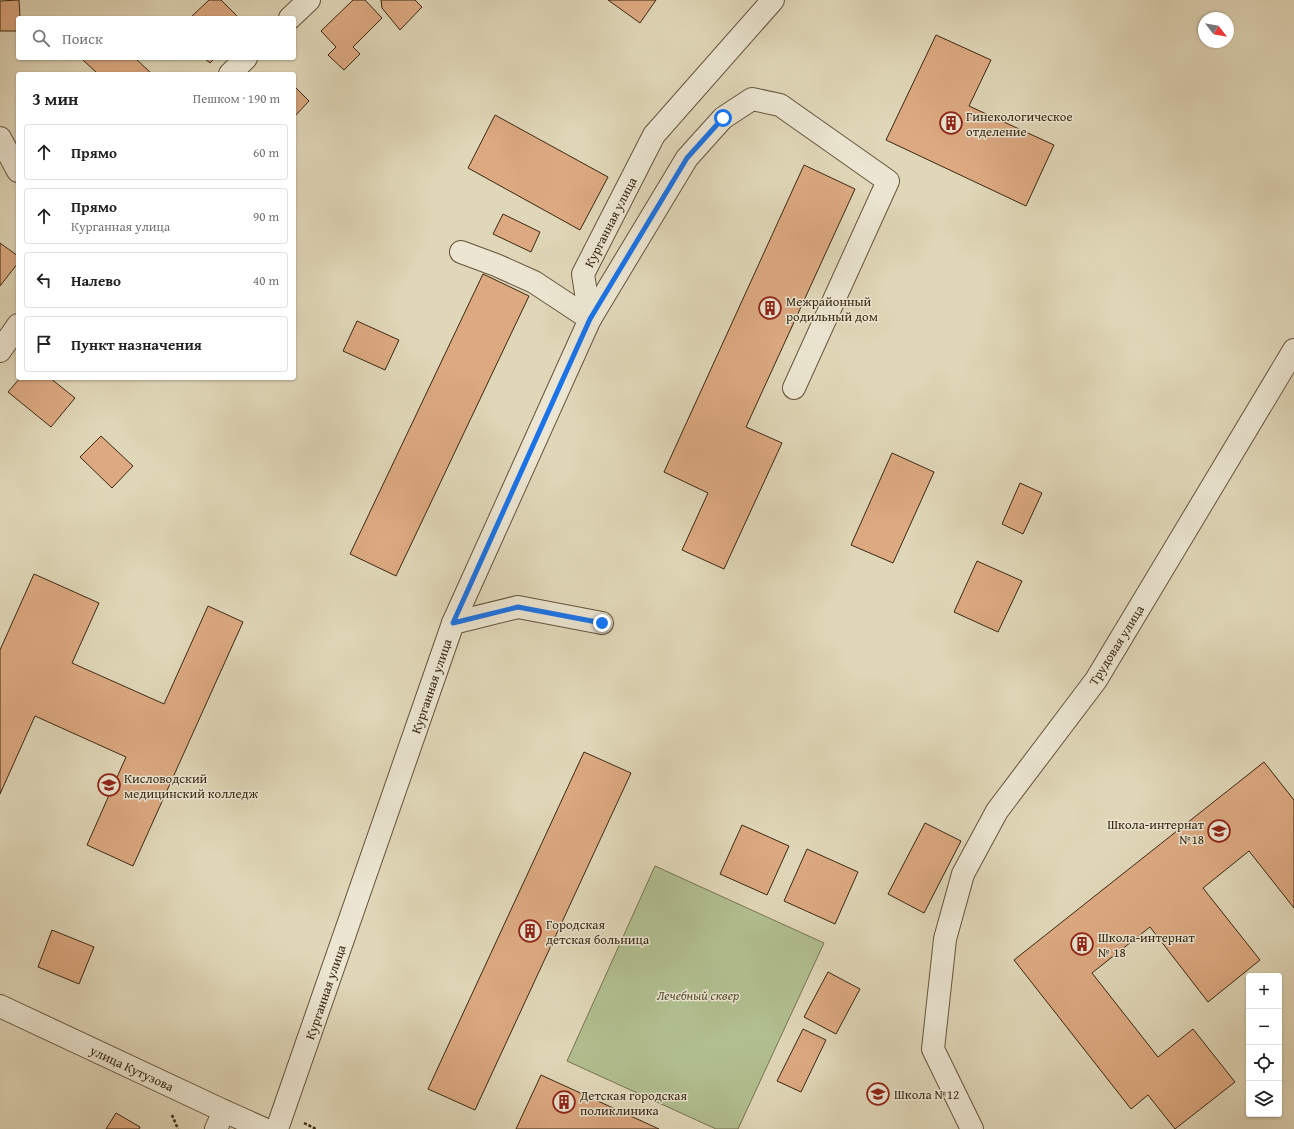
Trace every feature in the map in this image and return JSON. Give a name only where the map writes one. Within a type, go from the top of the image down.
[{"type":"street","points":[[292,16],[309,0]]},
{"type":"street","name":"Курганная улица","points":[[277,1129],[453,623],[590,319],[583,274],[654,135],[773,0]]},
{"type":"street","points":[[232,72],[244,60]]},
{"type":"street","points":[[460,252],[496,265],[534,282],[590,319],[687,158],[723,118],[752,99],[780,105],[888,181],[794,388]]},
{"type":"street","points":[[0,138],[16,167]]},
{"type":"street","points":[[0,351],[16,328]]},
{"type":"street","name":"Трудовая улица","points":[[972,1129],[933,1049],[945,939],[963,874],[996,811],[1096,680],[1294,350]]},
{"type":"street","points":[[453,623],[518,607],[602,623]]},
{"type":"street","name":"улица Кутузова","points":[[0,1006],[220,1120],[264,1129]]},
{"type":"green space","name":"Лечебный сквер","points":[[655,866],[824,943],[738,1129],[716,1129],[567,1061]]},
{"type":"building","points":[[19,0],[20,16],[16,16],[16,31],[0,31],[0,1]]},
{"type":"building","points":[[209,0],[221,0],[237,16],[192,16]]},
{"type":"building","points":[[353,0],[365,0],[382,18],[353,47],[360,54],[344,70],[328,55],[336,47],[321,31]]},
{"type":"building","points":[[381,0],[415,0],[422,7],[400,30],[382,8]]},
{"type":"building","points":[[608,0],[656,0],[640,23]]},
{"type":"building","name":"Гинекологическое отделение","points":[[936,35],[991,60],[969,106],[1054,145],[1026,206],[886,140]]},
{"type":"building","points":[[83,60],[137,60],[150,72],[96,72]]},
{"type":"building","points":[[296,88],[309,101],[296,115]]},
{"type":"building","points":[[495,115],[608,177],[580,230],[468,168]]},
{"type":"building","name":"Межрайонный родильный дом","points":[[804,165],[855,189],[746,427],[782,443],[724,569],[682,550],[708,493],[664,472]]},
{"type":"building","points":[[503,214],[540,232],[531,252],[493,234]]},
{"type":"building","points":[[0,243],[16,255],[16,266],[0,286]]},
{"type":"building","points":[[483,274],[529,296],[396,576],[350,554]]},
{"type":"building","points":[[357,321],[399,340],[385,370],[343,351]]},
{"type":"building","points":[[18,380],[52,380],[75,398],[51,427],[8,392]]},
{"type":"building","points":[[101,436],[133,466],[112,488],[80,457]]},
{"type":"building","points":[[892,453],[934,472],[893,563],[851,545]]},
{"type":"building","points":[[1020,483],[1042,493],[1023,534],[1002,524]]},
{"type":"building","points":[[977,561],[1022,581],[998,632],[954,612]]},
{"type":"building","points":[[34,574],[99,603],[72,663],[164,704],[208,606],[243,622],[133,866],[87,845],[126,757],[35,716],[0,794],[0,650]]},
{"type":"building","name":"Городская детская больница","points":[[584,752],[631,773],[475,1110],[428,1089]]},
{"type":"building","name":"Школа-интернат № 18","points":[[1264,762],[1294,800],[1294,908],[1249,851],[1203,888],[1260,960],[1208,1002],[1150,927],[1092,973],[1158,1057],[1193,1029],[1235,1082],[1175,1129],[1148,1095],[1131,1109],[1014,960]]},
{"type":"building","points":[[925,823],[961,841],[924,913],[888,894]]},
{"type":"building","points":[[742,825],[789,846],[767,895],[720,874]]},
{"type":"building","points":[[807,849],[858,872],[835,924],[784,901]]},
{"type":"building","points":[[52,930],[94,947],[79,984],[38,967]]},
{"type":"building","points":[[828,972],[860,989],[836,1034],[804,1017]]},
{"type":"building","points":[[803,1029],[826,1040],[801,1092],[777,1081]]},
{"type":"building","name":"Детская городская поликлиника","points":[[541,1075],[659,1129],[516,1129]]},
{"type":"building","points":[[116,1113],[140,1127],[139,1129],[106,1129]]},
{"type":"place","name":"Гинекологическое отделение","points":[[951,123]]},
{"type":"place","name":"Межрайонный родильный дом","points":[[770,308]]},
{"type":"place","name":"Кисловодский медицинский колледж","points":[[109,785]]},
{"type":"place","name":"Школа-интернат №18","points":[[1219,831]]},
{"type":"place","name":"Городская детская больница","points":[[530,931]]},
{"type":"place","name":"Школа-интернат № 18","points":[[1082,944]]},
{"type":"place","name":"Школа №12","points":[[878,1094]]},
{"type":"place","name":"Детская городская поликлиника","points":[[564,1102]]},
{"type":"route","points":[[602,623],[518,607],[453,623],[590,319],[687,158],[723,118]]}]
